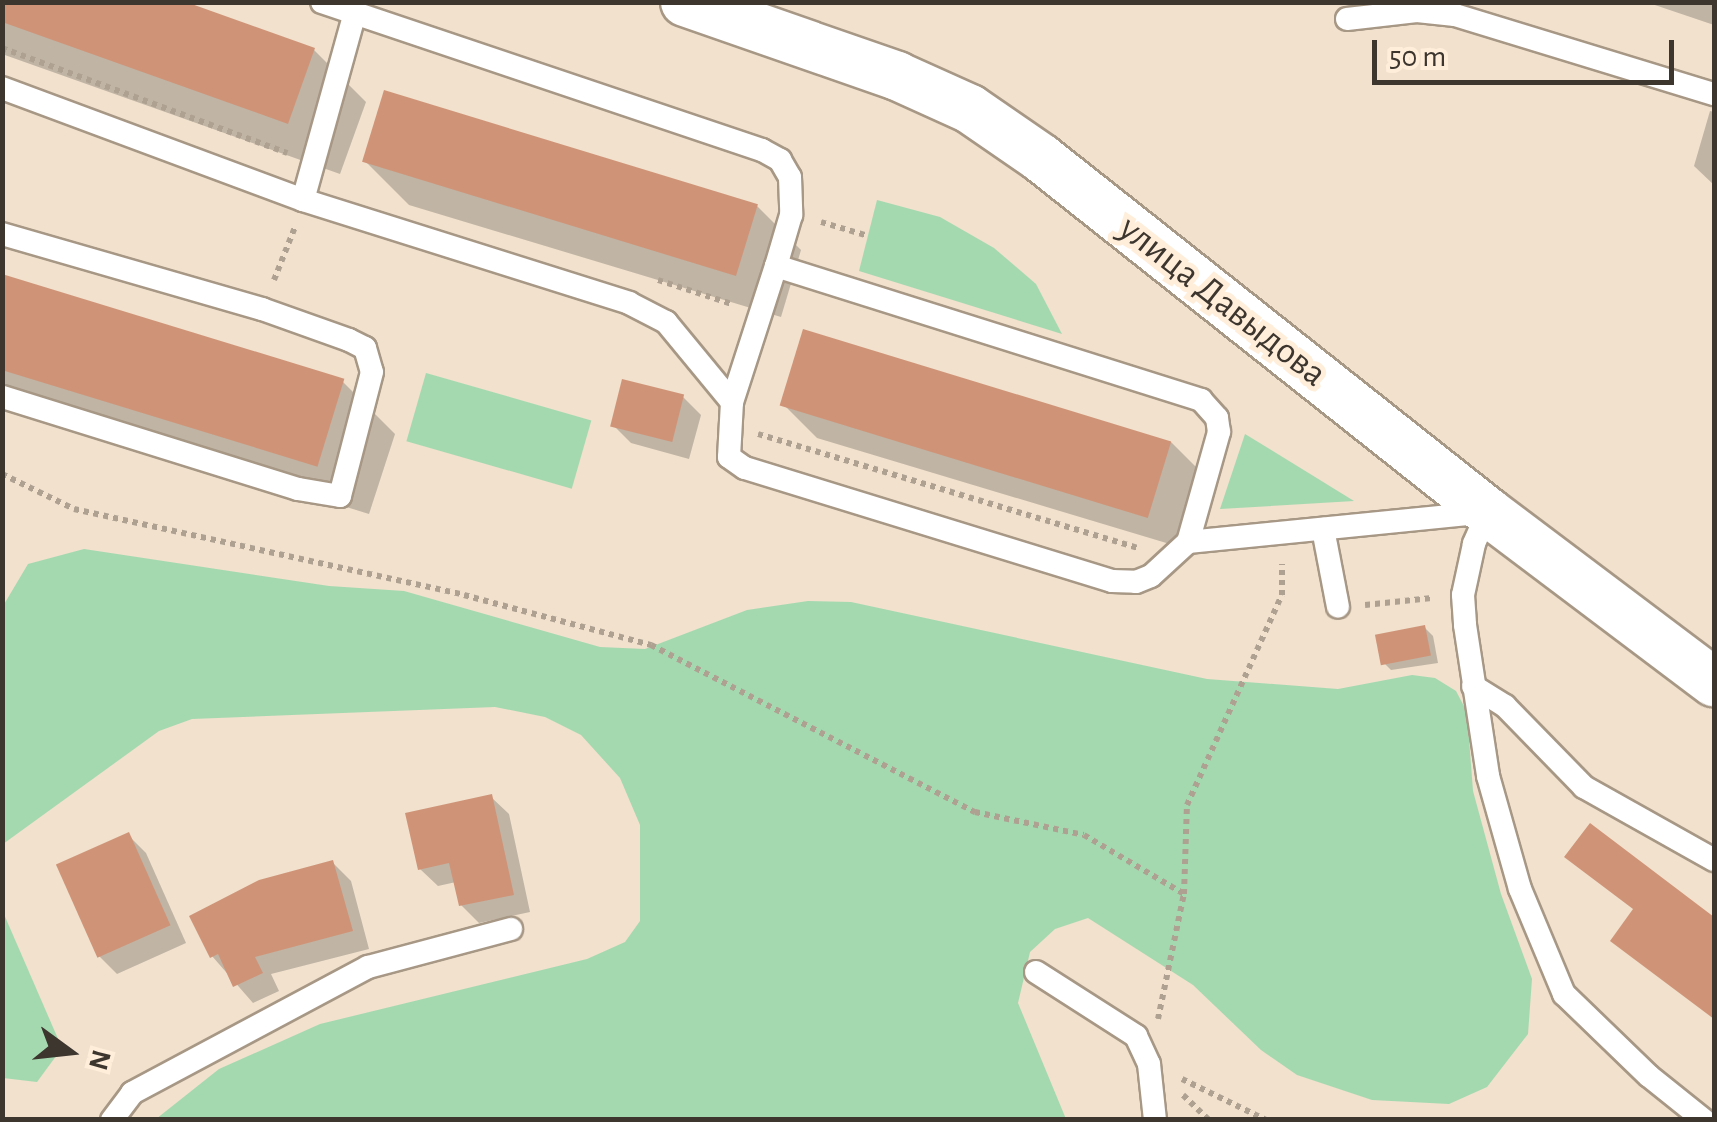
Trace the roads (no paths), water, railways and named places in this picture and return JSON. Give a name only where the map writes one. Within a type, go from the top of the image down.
[{"type":"street","name":"улица Давыдова","points":[[685,2],[898,76],[970,110],[1041,158],[1488,512],[1714,682]]},
{"type":"lane","points":[[322,2],[762,150],[780,160],[790,177],[791,215],[730,414],[730,457],[745,468],[1112,582],[1136,582],[1181,550],[1323,529],[1488,512],[1474,544],[1463,595],[1488,776],[1520,889],[1564,994],[1649,1076],[1704,1120]]},
{"type":"lane","points":[[1348,19],[1417,12],[1455,15],[1714,94]]},
{"type":"lane","points":[[304,200],[356,14]]},
{"type":"lane","points":[[2,88],[304,200],[629,303],[666,322],[730,414]]},
{"type":"lane","points":[[2,234],[262,309],[349,340],[365,348],[372,360],[340,496],[298,489],[2,397]]},
{"type":"lane","points":[[776,266],[1202,400],[1217,418],[1219,432],[1181,550]]},
{"type":"lane","points":[[1323,529],[1338,607]]},
{"type":"lane","points":[[1473,686],[1506,706],[1584,787],[1714,860]]},
{"type":"lane","points":[[112,1120],[132,1093],[368,967],[510,929]]},
{"type":"lane","points":[[1036,972],[1136,1036],[1149,1064],[1155,1120]]}]
